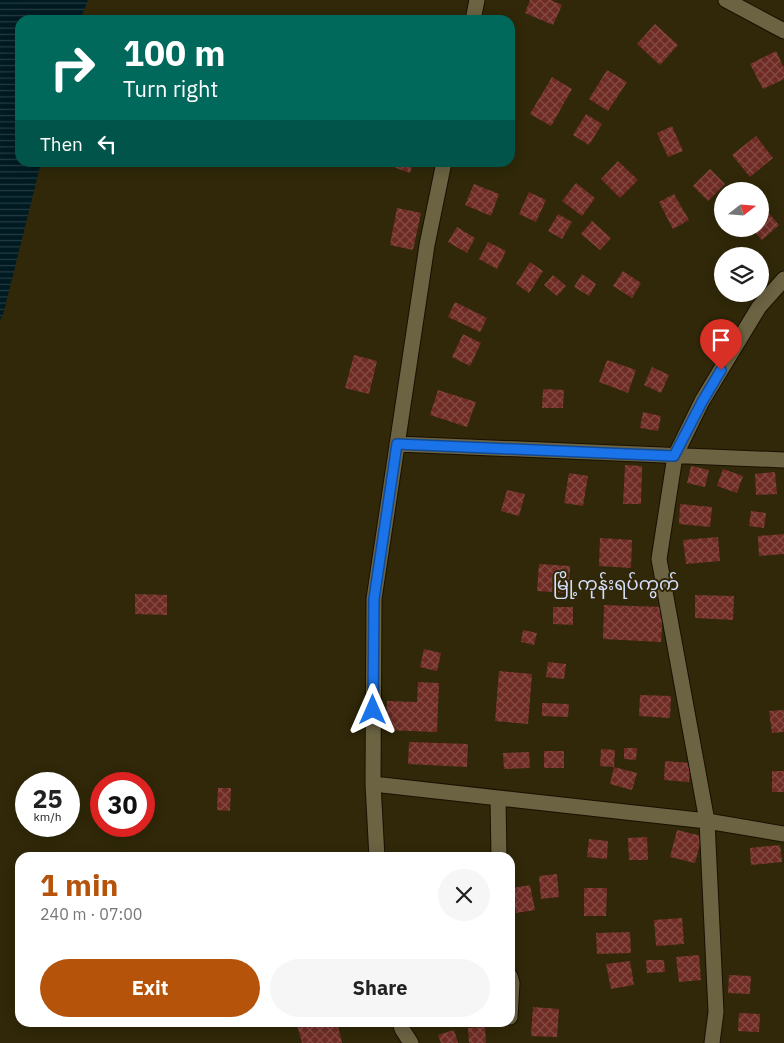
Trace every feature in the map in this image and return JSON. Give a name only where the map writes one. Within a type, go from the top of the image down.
[{"type":"street","points":[[474,15],[477,0]]},
{"type":"street","points":[[726,0],[784,31]]},
{"type":"street","points":[[377,852],[373,784],[374,599],[427,245],[443,167]]},
{"type":"street","points":[[712,1043],[716,1012],[707,821],[659,559],[674,456],[702,402],[759,307],[784,279]]},
{"type":"street","points":[[397,444],[784,460]]},
{"type":"street","points":[[373,784],[707,821],[784,834]]},
{"type":"street","points":[[498,798],[498,852]]},
{"type":"street","points":[[401,1027],[410,1043]]},
{"type":"water","points":[[0,0],[88,0],[82,15],[15,15],[15,167],[40,167],[3,315],[0,320]]},
{"type":"building","points":[[530,0],[551,0],[562,5],[553,25],[525,13]]},
{"type":"building","points":[[655,24],[678,45],[660,65],[637,44]]},
{"type":"building","points":[[776,51],[784,68],[784,79],[763,89],[750,64]]},
{"type":"building","points":[[607,70],[627,82],[608,111],[589,99]]},
{"type":"building","points":[[552,77],[572,89],[551,126],[530,114]]},
{"type":"building","points":[[586,114],[602,124],[589,145],[573,135]]},
{"type":"building","points":[[672,126],[683,151],[668,157],[657,133]]},
{"type":"building","points":[[756,136],[773,158],[750,177],[732,155]]},
{"type":"building","points":[[618,161],[638,180],[620,198],[601,179]]},
{"type":"building","points":[[393,167],[412,167],[410,173]]},
{"type":"building","points":[[710,169],[723,182],[714,182],[714,195],[708,201],[693,186]]},
{"type":"building","points":[[576,183],[595,198],[582,216],[562,201]]},
{"type":"building","points":[[474,184],[499,194],[491,216],[465,205]]},
{"type":"building","points":[[529,192],[546,200],[536,222],[519,214]]},
{"type":"building","points":[[674,194],[689,220],[673,229],[659,202]]},
{"type":"building","points":[[397,208],[421,213],[413,250],[390,245]]},
{"type":"building","points":[[769,213],[779,225],[769,234]]},
{"type":"building","points":[[558,214],[572,222],[562,239],[548,231]]},
{"type":"building","points":[[592,221],[611,238],[600,250],[581,234]]},
{"type":"building","points":[[457,227],[475,238],[467,253],[448,242]]},
{"type":"building","points":[[488,242],[506,251],[497,269],[479,259]]},
{"type":"building","points":[[530,262],[543,271],[529,293],[516,284]]},
{"type":"building","points":[[623,271],[641,283],[632,298],[613,286]]},
{"type":"building","points":[[582,274],[596,284],[589,296],[574,287]]},
{"type":"building","points":[[553,275],[566,286],[557,296],[544,285]]},
{"type":"building","points":[[455,302],[487,318],[480,332],[448,317]]},
{"type":"building","points":[[463,334],[481,343],[470,366],[452,357]]},
{"type":"building","points":[[354,355],[377,361],[369,394],[345,388]]},
{"type":"building","points":[[607,360],[636,370],[628,393],[599,382]]},
{"type":"building","points":[[652,367],[669,375],[661,393],[644,385]]},
{"type":"building","points":[[543,389],[564,390],[563,408],[542,408]]},
{"type":"building","points":[[438,390],[476,402],[467,427],[430,415]]},
{"type":"building","points":[[643,412],[661,416],[658,431],[640,428]]},
{"type":"building","points":[[625,465],[642,466],[641,504],[623,504]]},
{"type":"building","points":[[691,466],[709,470],[705,487],[687,483]]},
{"type":"building","points":[[723,469],[743,476],[737,493],[717,486]]},
{"type":"building","points":[[775,472],[777,494],[756,495],[755,474]]},
{"type":"building","points":[[569,473],[588,476],[583,506],[564,503]]},
{"type":"building","points":[[507,490],[525,494],[519,516],[501,511]]},
{"type":"building","points":[[680,504],[712,507],[710,527],[679,524]]},
{"type":"building","points":[[751,511],[766,513],[764,528],[749,526]]},
{"type":"building","points":[[784,534],[784,554],[759,556],[758,536]]},
{"type":"building","points":[[718,537],[720,561],[686,564],[683,540]]},
{"type":"building","points":[[600,538],[632,540],[631,568],[599,566]]},
{"type":"building","points":[[539,564],[570,566],[569,593],[537,591]]},
{"type":"building","points":[[135,594],[167,595],[167,615],[135,614]]},
{"type":"building","points":[[695,595],[734,596],[733,620],[695,618]]},
{"type":"building","points":[[604,605],[663,607],[661,642],[603,639]]},
{"type":"building","points":[[553,607],[573,607],[573,625],[553,624]]},
{"type":"building","points":[[523,630],[537,633],[534,645],[521,642]]},
{"type":"building","points":[[424,649],[441,653],[437,671],[420,667]]},
{"type":"building","points":[[548,662],[566,664],[564,679],[546,677]]},
{"type":"building","points":[[499,671],[532,674],[528,724],[495,721]]},
{"type":"building","points":[[418,682],[439,683],[437,732],[386,730],[387,701],[417,702]]},
{"type":"building","points":[[640,695],[671,696],[670,718],[639,716]]},
{"type":"building","points":[[542,703],[569,704],[568,717],[542,716]]},
{"type":"building","points":[[784,710],[784,732],[772,733],[769,711]]},
{"type":"building","points":[[409,742],[468,744],[467,767],[408,764]]},
{"type":"building","points":[[624,748],[637,748],[636,760],[624,759]]},
{"type":"building","points":[[601,749],[615,750],[614,767],[600,766]]},
{"type":"building","points":[[544,751],[564,751],[564,768],[544,768]]},
{"type":"building","points":[[529,752],[530,768],[504,769],[503,753]]},
{"type":"building","points":[[665,761],[691,763],[689,782],[664,780]]},
{"type":"building","points":[[614,767],[637,773],[632,790],[610,784]]},
{"type":"building","points":[[772,771],[784,771],[784,792],[772,792]]},
{"type":"building","points":[[218,788],[231,788],[230,811],[217,810]]},
{"type":"building","points":[[677,830],[702,836],[695,863],[670,857]]},
{"type":"building","points":[[647,837],[648,860],[629,860],[628,838]]},
{"type":"building","points":[[589,839],[608,841],[607,859],[587,857]]},
{"type":"building","points":[[780,845],[782,862],[751,865],[750,848]]},
{"type":"building","points":[[557,874],[559,897],[541,899],[539,876]]},
{"type":"building","points":[[530,885],[535,910],[516,913],[515,888]]},
{"type":"building","points":[[584,888],[607,888],[606,916],[584,916]]},
{"type":"building","points":[[682,918],[684,944],[656,946],[654,920]]},
{"type":"building","points":[[630,932],[631,953],[597,954],[596,933]]},
{"type":"building","points":[[699,955],[701,980],[679,982],[676,957]]},
{"type":"building","points":[[646,960],[664,960],[665,972],[647,973]]},
{"type":"building","points":[[630,961],[634,985],[611,989],[606,964]]},
{"type":"building","points":[[729,975],[751,976],[750,994],[728,993]]},
{"type":"building","points":[[533,1007],[559,1009],[557,1037],[531,1036]]},
{"type":"building","points":[[739,1013],[760,1014],[759,1032],[738,1031]]},
{"type":"building","points":[[298,1027],[338,1027],[342,1043],[302,1043]]},
{"type":"building","points":[[485,1027],[486,1043],[469,1043],[468,1028]]},
{"type":"building","points":[[454,1030],[458,1043],[441,1043],[438,1035]]},
{"type":"district","name":"မြို့ကုန်းရပ်ကွက်","points":[[616,583]]},
{"type":"route","points":[[373,710],[374,599],[397,444],[674,456],[721,370]]}]
